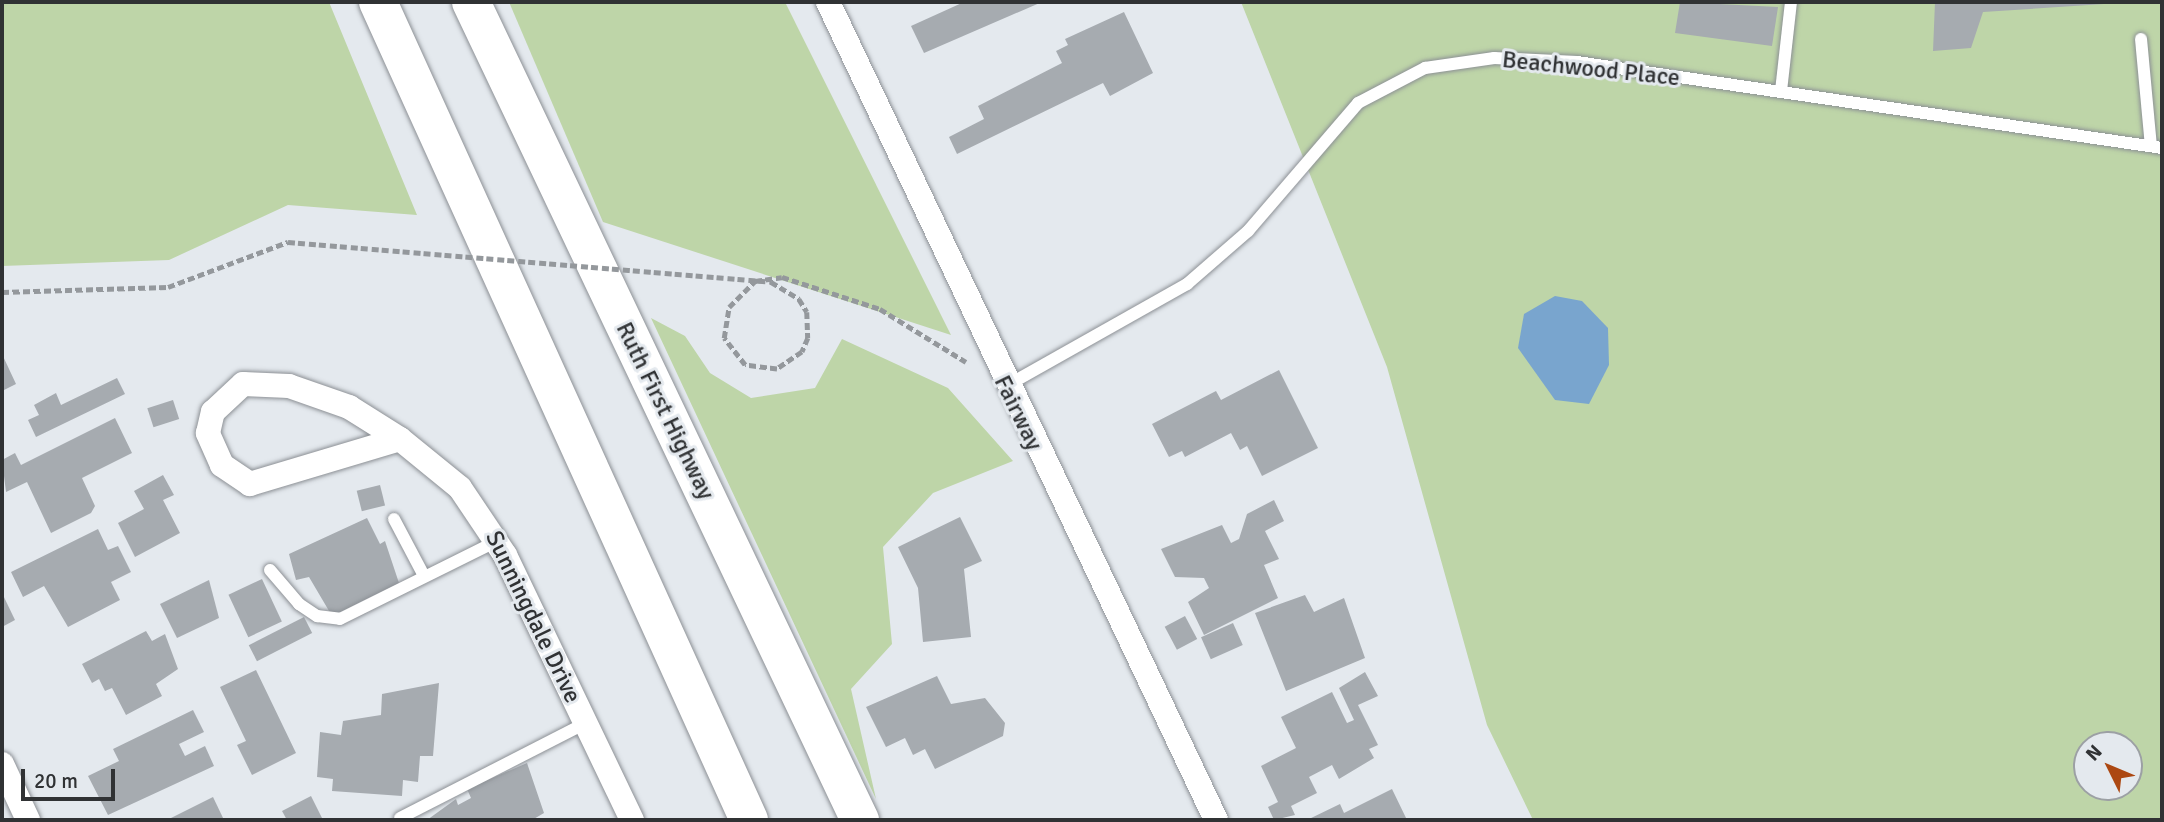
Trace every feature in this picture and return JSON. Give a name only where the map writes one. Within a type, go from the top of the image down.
[{"type":"highway","points":[[378,2],[749,820]]},
{"type":"highway","name":"Ruth First Highway","points":[[471,2],[860,820]]},
{"type":"street","name":"Fairway","points":[[828,2],[1005,386],[1216,820]]},
{"type":"street","name":"Sunningdale Drive","points":[[400,439],[250,484],[222,465],[208,433],[225,396],[263,381],[349,407],[400,439],[460,488],[497,541],[632,820]]},
{"type":"street","points":[[2,764],[28,820]]},
{"type":"lane","points":[[1781,91],[1791,2]]},
{"type":"lane","points":[[2141,39],[2157,147]]},
{"type":"lane","name":"Beachwood Place","points":[[1005,386],[1187,284],[1248,231],[1358,103],[1425,68],[1494,58],[1577,62],[2157,147]]},
{"type":"lane","points":[[394,519],[424,576]]},
{"type":"lane","points":[[270,570],[299,604],[317,616],[340,620],[497,541]]},
{"type":"lane","points":[[400,818],[586,723]]},
{"type":"path","points":[[2,292],[168,287],[288,242],[771,282],[788,288],[807,312],[802,352],[777,369],[745,365],[724,338],[723,321],[735,297],[755,281],[782,277],[880,309],[1005,386]]},
{"type":"green space","points":[[2,2],[329,2],[417,215],[288,205],[169,260],[2,266]]},
{"type":"green space","points":[[509,2],[785,2],[951,335],[603,222]]},
{"type":"green space","points":[[1241,2],[2162,2],[2162,820],[1533,820],[1487,725],[1387,367]]},
{"type":"green space","points":[[651,318],[685,336],[710,373],[751,398],[815,388],[842,339],[948,388],[1013,461],[933,493],[883,547],[892,644],[851,689],[876,799]]},
{"type":"water","points":[[1555,296],[1582,301],[1608,328],[1609,365],[1589,404],[1555,400],[1518,348],[1524,314]]},
{"type":"building","points":[[964,2],[1042,2],[924,53],[911,26]]},
{"type":"building","points":[[1680,2],[1778,7],[1772,46],[1675,33]]},
{"type":"building","points":[[1935,2],[2104,4],[1983,12],[1971,48],[1933,51]]},
{"type":"building","points":[[1124,12],[1153,73],[1110,96],[1103,83],[957,154],[949,137],[984,119],[978,106],[1062,63],[1056,51],[1068,45],[1065,39]]},
{"type":"building","points":[[2,354],[16,384],[2,391]]},
{"type":"building","points":[[1279,370],[1318,448],[1262,476],[1247,446],[1240,450],[1231,433],[1185,457],[1182,451],[1169,457],[1152,424],[1216,391],[1221,400]]},
{"type":"building","points":[[117,378],[125,394],[36,437],[28,420],[39,415],[34,405],[56,393],[61,405]]},
{"type":"building","points":[[173,400],[179,419],[154,427],[147,408]]},
{"type":"building","points":[[115,418],[132,453],[82,478],[95,506],[91,513],[51,533],[27,482],[6,492],[2,460],[15,453],[21,465]]},
{"type":"building","points":[[163,475],[174,495],[163,500],[180,533],[135,557],[118,523],[144,509],[134,491]]},
{"type":"building","points":[[380,485],[385,505],[362,511],[357,491]]},
{"type":"building","points":[[1274,500],[1284,521],[1265,531],[1279,559],[1264,565],[1278,598],[1204,635],[1188,602],[1209,588],[1204,578],[1175,577],[1161,549],[1222,525],[1231,543],[1239,539],[1247,514]]},
{"type":"building","points":[[960,517],[982,561],[964,569],[971,637],[923,642],[918,588],[898,547]]},
{"type":"building","points":[[367,518],[380,544],[385,541],[399,583],[332,616],[309,577],[296,580],[289,554]]},
{"type":"building","points":[[98,529],[108,550],[118,546],[131,572],[111,582],[120,600],[68,627],[44,586],[23,597],[11,572]]},
{"type":"building","points":[[262,579],[282,622],[248,637],[228,595]]},
{"type":"building","points":[[209,580],[219,618],[177,638],[160,604]]},
{"type":"building","points":[[2,593],[15,620],[2,627]]},
{"type":"building","points":[[1305,595],[1314,612],[1344,598],[1365,658],[1286,691],[1255,613]]},
{"type":"building","points":[[1185,616],[1197,639],[1177,650],[1165,627]]},
{"type":"building","points":[[304,617],[312,633],[257,661],[249,645]]},
{"type":"building","points":[[1233,623],[1243,645],[1211,659],[1201,637]]},
{"type":"building","points":[[146,631],[152,641],[165,634],[178,669],[156,684],[162,696],[126,715],[112,688],[105,691],[99,679],[92,683],[82,664]]},
{"type":"building","points":[[256,670],[296,753],[252,775],[237,745],[246,741],[220,687]]},
{"type":"building","points":[[1365,672],[1378,696],[1358,705],[1378,745],[1369,749],[1374,758],[1339,779],[1332,765],[1309,777],[1317,793],[1291,806],[1295,815],[1274,820],[1268,807],[1278,802],[1261,766],[1296,748],[1281,717],[1332,692],[1347,723],[1354,720],[1339,688]]},
{"type":"building","points":[[937,676],[951,704],[985,698],[1005,723],[1003,736],[935,769],[925,749],[913,755],[905,738],[886,747],[866,707]]},
{"type":"building","points":[[439,683],[433,756],[420,756],[418,782],[403,780],[402,796],[332,791],[333,779],[317,777],[320,732],[341,735],[343,721],[381,715],[382,694]]},
{"type":"building","points":[[193,710],[204,732],[179,744],[185,756],[205,746],[214,766],[108,815],[88,776],[119,761],[113,749]]},
{"type":"building","points":[[527,763],[544,813],[532,820],[427,820],[456,799],[458,805],[471,798],[467,789]]},
{"type":"building","points":[[1392,789],[1407,820],[1307,820],[1340,804],[1344,813]]},
{"type":"building","points":[[311,796],[323,820],[287,820],[282,811]]},
{"type":"building","points":[[213,797],[224,820],[167,820]]}]
